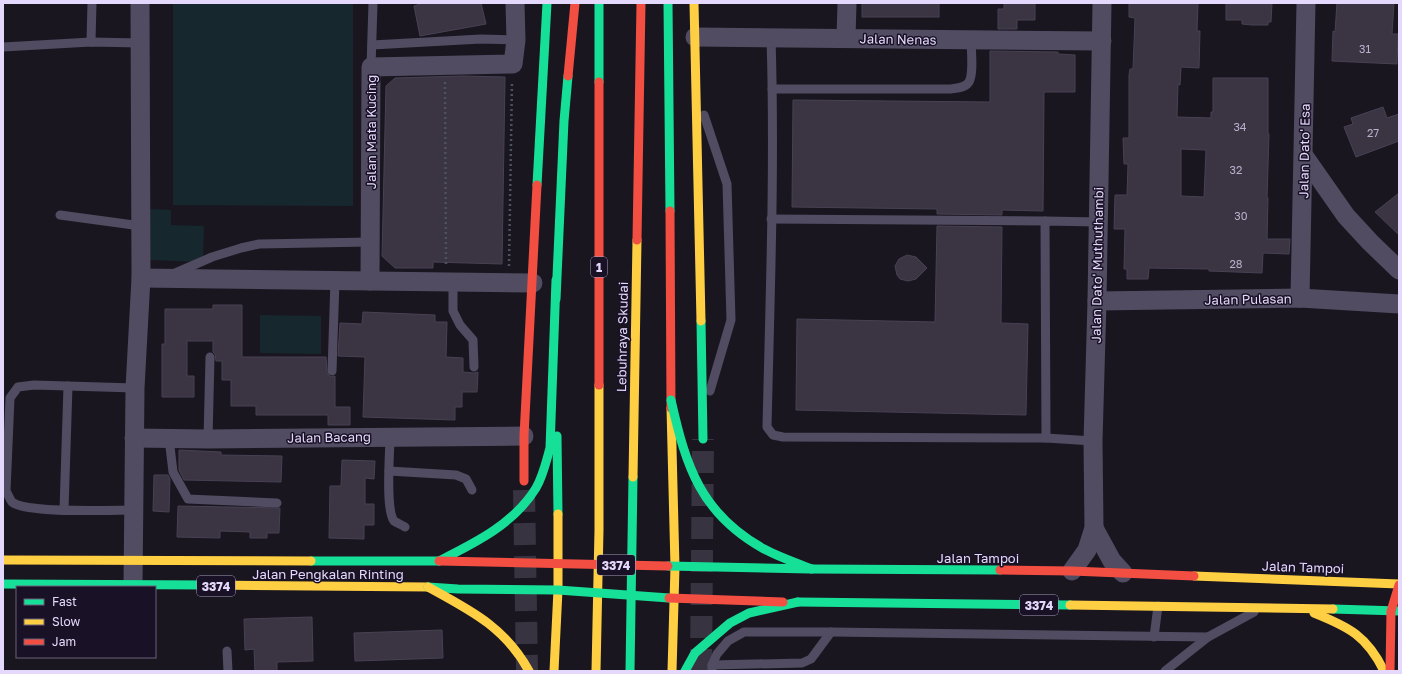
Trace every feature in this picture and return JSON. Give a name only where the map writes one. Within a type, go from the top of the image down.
[{"type":"main road","points":[[524,481],[524,436],[547,3]]},
{"type":"main road","points":[[439,561],[475,542],[506,522],[524,505],[537,487],[544,471],[550,448],[564,121],[575,3]]},
{"type":"main road","name":"Lebuhraya Skudai","points":[[596,671],[599,522],[599,3]]},
{"type":"main road","name":"Lebuhraya Skudai","points":[[630,671],[641,3]]},
{"type":"main road","points":[[668,3],[671,400],[675,567],[672,671]]},
{"type":"main road","points":[[694,3],[703,439]]},
{"type":"main road","points":[[554,671],[558,590],[556,280]]},
{"type":"main road","points":[[671,400],[679,439],[693,476],[709,505],[724,521],[742,536],[764,549],[812,569]]},
{"type":"main road","name":"Jalan Pengkalan Rinting","points":[[3,560],[439,561],[558,563]]},
{"type":"main road","name":"Jalan Tampoi","points":[[558,563],[675,567],[1072,571],[1399,584]]},
{"type":"main road","name":"Jalan Pengkalan Rinting","points":[[3,584],[132,586]]},
{"type":"main road","points":[[1390,671],[1395,611],[1399,584]]},
{"type":"main road","name":"Jalan Pengkalan Rinting","points":[[156,586],[428,587],[558,590]]},
{"type":"main road","points":[[428,587],[486,620],[515,648],[529,671]]},
{"type":"main road","name":"3374","points":[[558,590],[675,598],[814,603],[1264,607],[1395,611]]},
{"type":"main road","points":[[685,671],[696,653],[730,623],[749,613],[798,602]]},
{"type":"main road","points":[[1300,608],[1349,628],[1365,640],[1378,656],[1384,671]]},
{"type":"street","points":[[132,586],[134,560],[135,388],[141,278],[140,3]]},
{"type":"street","points":[[513,64],[516,40],[515,3]]},
{"type":"street","points":[[846,38],[848,3]]},
{"type":"street","name":"Jalan Dato' Muthuthambi","points":[[1072,571],[1087,550],[1094,528],[1093,441],[1102,3]]},
{"type":"street","name":"Jalan Dato' Esa","points":[[1300,298],[1306,3]]},
{"type":"street","name":"Jalan Nenas","points":[[695,37],[1102,41]]},
{"type":"street","name":"Jalan Mata Kucing","points":[[370,281],[371,67],[513,64]]},
{"type":"street","points":[[1304,156],[1346,216],[1399,270]]},
{"type":"street","points":[[141,278],[533,283]]},
{"type":"street","name":"Jalan Pulasan","points":[[1097,302],[1300,298],[1399,304]]},
{"type":"street","name":"Jalan Bacang","points":[[134,438],[208,439],[390,436],[524,436]]},
{"type":"street","name":"Jalan Dato' Muthuthambi","points":[[1094,528],[1112,561],[1123,573]]},
{"type":"lane","points":[[91,42],[92,3]]},
{"type":"lane","points":[[371,67],[373,3]]},
{"type":"lane","points":[[771,38],[771,219],[767,427],[773,435],[783,437],[1046,438],[1093,441]]},
{"type":"lane","points":[[372,45],[481,39],[516,40]]},
{"type":"lane","points":[[772,89],[962,88],[968,83],[971,75],[971,40]]},
{"type":"lane","points":[[3,47],[91,42],[140,43]]},
{"type":"lane","points":[[696,93],[727,184],[731,320],[702,417]]},
{"type":"lane","points":[[60,215],[141,226]]},
{"type":"lane","points":[[771,219],[1098,222]]},
{"type":"lane","points":[[1045,221],[1046,438]]},
{"type":"lane","points":[[162,278],[212,257],[260,244],[370,242]]},
{"type":"lane","points":[[332,371],[335,280]]},
{"type":"lane","points":[[450,282],[453,311],[460,325],[473,340],[474,367]]},
{"type":"lane","points":[[208,439],[210,357]]},
{"type":"lane","points":[[134,510],[64,510],[22,507],[12,501],[6,491],[10,398],[18,387],[34,385],[135,388]]},
{"type":"lane","points":[[64,510],[68,386]]},
{"type":"lane","points":[[390,436],[390,512],[395,521],[405,527]]},
{"type":"lane","points":[[169,438],[173,472],[188,499],[277,503]]},
{"type":"lane","points":[[389,471],[456,475],[466,479],[472,490]]},
{"type":"lane","points":[[1154,637],[1158,606]]},
{"type":"lane","points":[[1166,671],[1208,638],[1264,607]]},
{"type":"lane","points":[[831,632],[811,659],[802,662],[712,668],[717,654],[728,641],[744,632],[831,632],[1208,638]]},
{"type":"lane","points":[[227,651],[228,671]]},
{"type":"path","points":[[509,282],[513,64]]},
{"type":"path","points":[[445,66],[450,282]]},
{"type":"shaded area","points":[[173,3],[353,3],[353,206],[173,205]]},
{"type":"shaded area","points":[[149,209],[171,210],[171,225],[204,226],[203,262],[149,260]]},
{"type":"shaded area","points":[[260,315],[321,316],[321,354],[260,353]]},
{"type":"building","points":[[423,3],[481,3],[486,24],[420,36],[414,6]]},
{"type":"building","points":[[862,3],[939,3],[939,17],[862,17]]},
{"type":"building","points":[[1004,3],[1035,3],[1035,20],[1017,20],[1017,29],[998,29],[998,9],[1004,9]]},
{"type":"building","points":[[1129,3],[1198,3],[1197,31],[1200,31],[1199,68],[1181,67],[1180,85],[1178,84],[1177,117],[1211,118],[1211,112],[1213,112],[1213,78],[1268,78],[1269,134],[1267,239],[1290,239],[1289,254],[1263,253],[1262,273],[1209,271],[1209,269],[1149,268],[1148,279],[1127,279],[1127,269],[1124,269],[1125,229],[1114,229],[1115,195],[1127,195],[1128,164],[1124,164],[1123,138],[1129,138],[1129,75],[1130,69],[1133,69],[1135,18],[1129,17]],"holes":[[[1181,149],[1206,150],[1204,197],[1181,196]]]},
{"type":"building","points":[[1226,3],[1272,3],[1271,22],[1268,22],[1268,25],[1252,25],[1242,24],[1242,20],[1226,20]]},
{"type":"building","points":[[1337,3],[1394,3],[1392,34],[1398,34],[1397,64],[1332,61],[1333,31],[1335,32]]},
{"type":"building","points":[[990,51],[1058,52],[1058,54],[1075,55],[1075,92],[1044,92],[1043,211],[1002,210],[1002,215],[937,214],[937,209],[792,207],[793,100],[990,102]]},
{"type":"building","points":[[462,76],[505,77],[502,264],[433,262],[433,268],[395,268],[382,256],[386,86],[395,78]]},
{"type":"building","points":[[1383,107],[1387,118],[1399,114],[1399,141],[1356,157],[1344,127],[1353,124],[1351,118]]},
{"type":"building","points":[[1399,193],[1399,235],[1375,212]]},
{"type":"building","points":[[937,226],[1002,227],[1001,323],[1028,324],[1026,415],[796,410],[797,319],[935,322]]},
{"type":"building","points":[[907,255],[916,257],[927,268],[916,279],[908,281],[900,279],[897,275],[895,266],[899,259]]},
{"type":"building","points":[[213,305],[242,305],[242,357],[326,357],[327,373],[331,377],[335,376],[335,407],[350,407],[350,425],[328,425],[328,415],[256,415],[256,406],[231,406],[231,380],[222,380],[222,361],[216,361],[215,354],[213,352],[213,341],[187,341],[187,376],[194,376],[194,397],[162,397],[162,344],[165,344],[165,309],[213,309]]},
{"type":"building","points":[[363,312],[435,315],[435,322],[447,322],[446,357],[463,358],[463,372],[478,372],[477,392],[462,392],[462,407],[455,407],[455,420],[363,417],[365,357],[338,356],[340,323],[362,324]]},
{"type":"building","points":[[179,450],[221,452],[221,455],[282,456],[281,482],[184,480],[179,470]]},
{"type":"building","points":[[342,460],[375,461],[374,479],[365,478],[365,504],[374,504],[374,525],[364,525],[364,539],[329,538],[330,486],[341,486]]},
{"type":"building","points":[[154,475],[168,475],[170,479],[169,512],[153,511]]},
{"type":"building","points":[[178,506],[280,508],[279,533],[267,533],[267,538],[250,538],[250,532],[220,531],[220,538],[177,537]]},
{"type":"building","points":[[312,617],[313,661],[277,662],[277,671],[255,671],[254,649],[245,650],[244,619]]},
{"type":"building","points":[[442,630],[443,658],[355,661],[354,633]]},
{"type":"tunnel","points":[[701,671],[703,439]]},
{"type":"tunnel","points":[[524,490],[527,671]]},
{"type":"traffic: fast","points":[[537,185],[547,3]]},
{"type":"traffic: fast","points":[[599,3],[599,82]]},
{"type":"traffic: fast","points":[[668,3],[670,211]]},
{"type":"traffic: fast","points":[[556,299],[564,121],[568,76]]},
{"type":"traffic: fast","points":[[439,561],[480,539],[505,522],[527,501],[541,479],[550,448],[556,280]]},
{"type":"traffic: fast","points":[[701,321],[703,439]]},
{"type":"traffic: fast","points":[[671,400],[683,447],[690,467],[711,504],[725,520],[743,535],[764,549],[812,569]]},
{"type":"traffic: fast","points":[[557,436],[558,514]]},
{"type":"traffic: fast","points":[[630,671],[633,477]]},
{"type":"traffic: fast","points":[[311,561],[439,561]]},
{"type":"traffic: fast","points":[[668,566],[810,569]]},
{"type":"traffic: fast","points":[[812,569],[1000,570]]},
{"type":"traffic: fast","points":[[3,584],[210,585]]},
{"type":"traffic: fast","points":[[428,587],[458,589],[558,590],[669,598]]},
{"type":"traffic: fast","points":[[798,602],[1070,605]]},
{"type":"traffic: fast","points":[[685,671],[695,653],[730,623],[749,613],[798,602]]},
{"type":"traffic: fast","points":[[1333,609],[1399,611]]},
{"type":"traffic: slow","points":[[694,3],[701,321]]},
{"type":"traffic: slow","points":[[633,477],[637,240]]},
{"type":"traffic: slow","points":[[596,671],[599,530],[599,385]]},
{"type":"traffic: slow","points":[[671,408],[675,567],[672,671]]},
{"type":"traffic: slow","points":[[554,671],[558,590],[558,514]]},
{"type":"traffic: slow","points":[[3,560],[311,561]]},
{"type":"traffic: slow","points":[[1194,576],[1399,584]]},
{"type":"traffic: slow","points":[[210,585],[428,587]]},
{"type":"traffic: slow","points":[[428,587],[472,612],[498,631],[509,643],[529,671]]},
{"type":"traffic: slow","points":[[1070,605],[1333,609]]},
{"type":"traffic: slow","points":[[1314,613],[1337,623],[1356,634],[1371,649],[1384,671]]},
{"type":"traffic: jam","points":[[568,76],[575,3]]},
{"type":"traffic: jam","points":[[637,240],[641,3]]},
{"type":"traffic: jam","points":[[599,82],[599,385]]},
{"type":"traffic: jam","points":[[524,481],[524,436],[537,185]]},
{"type":"traffic: jam","points":[[670,211],[671,408]]},
{"type":"traffic: jam","points":[[439,561],[668,566]]},
{"type":"traffic: jam","points":[[1000,570],[1072,571],[1194,576]]},
{"type":"traffic: jam","points":[[1390,671],[1391,611],[1399,585]]},
{"type":"traffic: jam","points":[[669,598],[783,602]]}]
